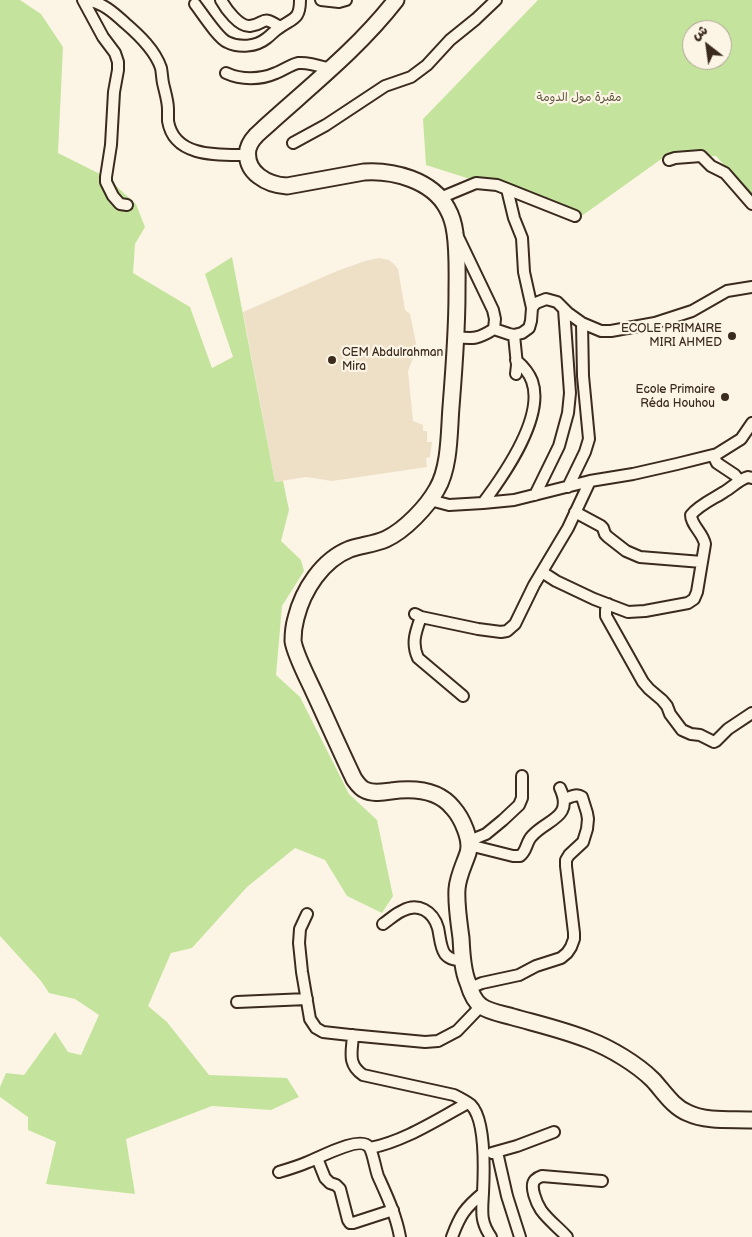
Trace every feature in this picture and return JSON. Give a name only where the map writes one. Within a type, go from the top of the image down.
[{"type":"main road","points":[[396,0],[355,45],[254,138],[248,148],[251,167],[257,175],[265,181],[276,185],[287,186],[376,171],[388,172],[415,182],[432,191],[448,209],[455,232],[458,263],[456,337],[446,462],[438,487],[430,500],[400,531],[386,539],[348,550],[325,565],[304,594],[295,620],[293,642],[322,711],[354,779],[360,786],[373,793],[412,789],[422,790],[446,800],[463,823],[469,843],[469,851],[457,888],[458,910],[465,975],[473,995],[481,1006],[590,1040],[634,1065],[652,1079],[675,1105],[687,1113],[702,1118],[752,1120]]},
{"type":"street","points":[[85,0],[100,4],[119,17],[140,37],[157,58],[161,69],[170,130],[174,137],[190,150],[202,153],[248,156]]},
{"type":"street","points":[[85,0],[103,38],[115,53],[118,62],[106,182],[117,201],[120,204],[127,205]]},
{"type":"street","points":[[222,0],[231,14],[245,25],[254,25],[266,20],[280,27]]},
{"type":"street","points":[[194,4],[221,39],[234,45],[243,46],[266,39],[280,27],[290,22],[297,16],[300,0]]},
{"type":"street","points":[[322,0],[339,2],[346,0]]},
{"type":"street","points":[[293,143],[326,125],[385,86],[411,77],[427,65],[450,40],[496,0]]},
{"type":"street","points":[[226,73],[240,78],[260,78],[272,75],[298,63],[330,68]]},
{"type":"street","points":[[669,160],[701,156],[711,166],[726,173],[752,204]]},
{"type":"street","points":[[440,198],[476,183],[497,185],[575,216]]},
{"type":"street","points":[[494,329],[514,335],[522,333],[529,328],[531,321],[532,308],[524,272],[522,238],[514,218],[508,189]]},
{"type":"street","points":[[455,232],[493,310],[494,329]]},
{"type":"street","points":[[532,308],[536,303],[546,299],[557,302],[582,323],[601,331],[611,331],[655,323],[692,311],[727,291],[752,287]]},
{"type":"street","points":[[534,495],[559,446],[568,413],[570,394],[564,309]]},
{"type":"street","points":[[568,487],[585,452],[588,438],[583,376],[582,323]]},
{"type":"street","points":[[456,337],[472,339],[483,336],[494,329]]},
{"type":"street","points":[[514,335],[516,374]]},
{"type":"street","points":[[484,503],[514,456],[534,407],[535,394],[532,381],[526,369],[516,360]]},
{"type":"street","points":[[430,500],[449,505],[514,500],[590,481],[633,474],[713,455],[741,439],[752,423]]},
{"type":"street","points":[[713,455],[717,463],[735,475],[739,480]]},
{"type":"street","points":[[542,572],[556,581],[622,611],[645,611],[688,603],[696,596],[705,547],[705,540],[691,519],[691,515],[728,490],[739,480],[748,477],[752,478]]},
{"type":"street","points":[[463,696],[418,658],[414,640],[418,615],[478,629],[507,631],[515,624],[568,528],[590,481]]},
{"type":"street","points":[[575,512],[601,526],[608,537],[634,555],[646,558],[702,562]]},
{"type":"street","points":[[608,604],[606,616],[643,682],[667,706],[670,714],[682,730],[700,735],[714,742],[728,729],[752,713]]},
{"type":"street","points":[[469,843],[486,834],[519,805],[522,798],[522,776]]},
{"type":"street","points":[[469,843],[513,856],[520,856],[525,851],[529,839],[561,813],[565,799],[560,788]]},
{"type":"street","points":[[470,988],[482,983],[519,975],[545,962],[561,958],[571,946],[574,933],[566,860],[583,842],[588,819],[582,797],[575,795],[565,799]]},
{"type":"street","points":[[382,924],[402,910],[418,908],[427,911],[435,920],[446,955],[453,959],[463,960]]},
{"type":"street","points":[[307,914],[300,929],[299,943],[302,972],[310,1019],[316,1028],[323,1032],[425,1042],[438,1041],[457,1031],[481,1006]]},
{"type":"street","points":[[237,1002],[307,999]]},
{"type":"street","points":[[353,1035],[353,1065],[356,1070],[364,1075],[454,1096],[472,1106],[478,1116],[484,1150],[482,1219],[491,1237]]},
{"type":"street","points":[[370,1148],[394,1142],[468,1103]]},
{"type":"street","points":[[484,1155],[517,1146],[554,1132]]},
{"type":"street","points":[[280,1172],[335,1149],[365,1143],[370,1148],[377,1173],[393,1210],[400,1237]]},
{"type":"street","points":[[497,1152],[507,1196],[520,1237]]},
{"type":"street","points":[[317,1158],[325,1178],[340,1189],[347,1219],[350,1223],[393,1210]]},
{"type":"street","points":[[567,1237],[542,1211],[535,1198],[533,1185],[535,1179],[542,1176],[602,1181]]},
{"type":"street","points":[[452,1237],[456,1224],[463,1212],[483,1193]]},
{"type":"shaded area","name":"CEM Abdulrahman Mira","points":[[379,258],[389,260],[398,269],[405,310],[410,314],[417,348],[408,371],[413,421],[423,425],[423,431],[427,431],[427,442],[432,442],[430,457],[426,458],[427,467],[332,481],[306,477],[275,482],[243,312],[337,271]]},
{"type":"green space","points":[[0,0],[20,0],[41,14],[63,47],[58,153],[106,177],[136,204],[145,227],[135,244],[133,273],[190,307],[212,368],[233,357],[205,274],[232,257],[275,482],[283,481],[289,510],[281,541],[301,560],[304,571],[282,606],[276,675],[300,697],[349,794],[377,820],[393,896],[382,913],[347,896],[325,860],[295,848],[247,887],[192,948],[171,953],[148,1006],[167,1022],[209,1075],[287,1078],[299,1097],[271,1110],[212,1106],[126,1139],[135,1194],[46,1184],[56,1142],[28,1130],[28,1117],[0,1097],[0,1087],[6,1073],[24,1075],[55,1032],[68,1052],[81,1055],[99,1015],[75,999],[49,993],[41,981],[0,936]]},
{"type":"green space","name":"مقبرة مول الدومة","points":[[538,0],[752,0],[752,197],[716,156],[667,155],[583,215],[426,165],[423,119]]},
{"type":"place","name":"ECOLE PRIMAIRE MIRI AHMED","points":[[732,336]]},
{"type":"place","name":"CEM Abdulrahman Mira","points":[[332,360]]},
{"type":"place","name":"Ecole Primaire Réda Houhou","points":[[725,397]]}]
